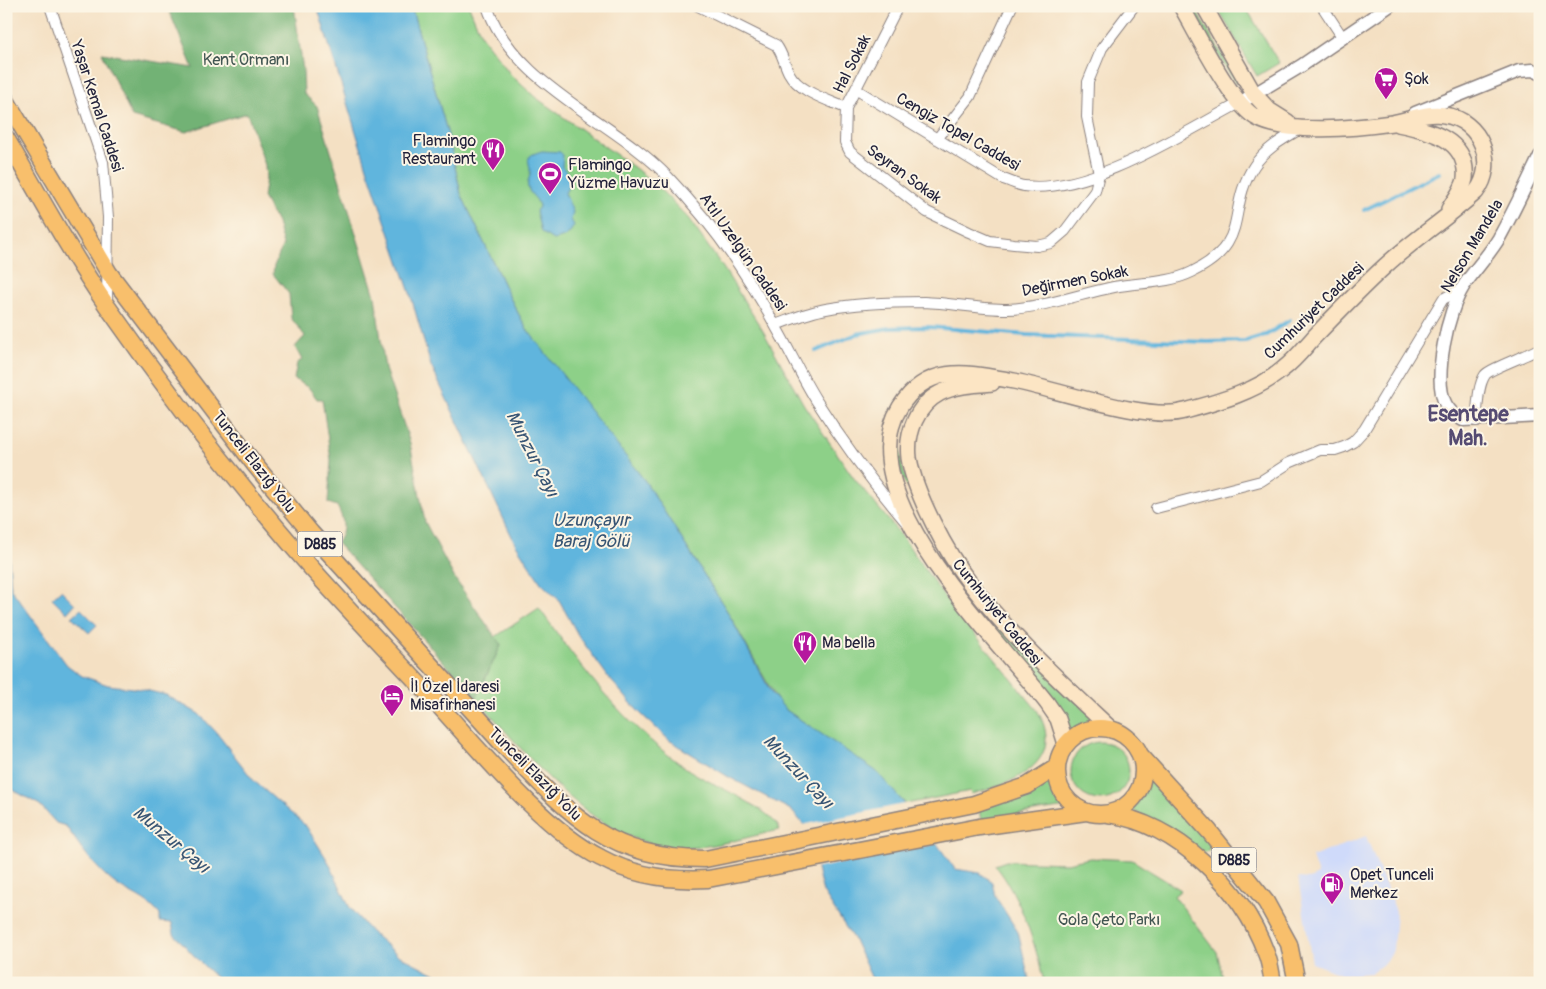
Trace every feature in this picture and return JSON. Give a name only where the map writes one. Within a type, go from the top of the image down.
[{"type":"main road","name":"Cumhuriyet Caddesi","points":[[1066,744],[1058,719],[1047,702],[955,592],[914,531],[890,471],[887,450],[889,429],[907,396],[922,382],[941,374],[961,373],[1014,381],[1152,413],[1167,414],[1181,412],[1239,394],[1283,369],[1386,265],[1467,200],[1482,184],[1487,167],[1485,150],[1480,140],[1462,122],[1443,114],[1433,114],[1392,123],[1300,129],[1262,121],[1238,104],[1181,6]]},
{"type":"main road","points":[[1204,6],[1254,94],[1269,110],[1300,129]]},
{"type":"main road","name":"Tunceli Elazığ Yolu","points":[[6,100],[109,273],[255,465],[311,533],[506,748],[564,807],[588,827],[612,841],[634,850],[662,857],[705,859],[735,855],[974,804],[1027,786],[1057,767]]},
{"type":"main road","points":[[1392,123],[1438,134],[1455,146],[1461,157],[1464,179],[1462,189],[1444,217]]},
{"type":"main road","name":"Tunceli Elazığ Yolu","points":[[6,138],[74,256],[107,305],[175,398],[294,548],[491,762],[549,820],[575,842],[600,858],[627,870],[659,878],[686,880],[741,875],[978,827],[1086,812]]},
{"type":"main road","points":[[1014,381],[955,387],[938,394],[923,407],[914,420],[910,436],[909,457],[927,507],[952,558],[970,583],[1018,638],[1112,730],[1132,742],[1140,755],[1143,774],[1138,792],[1125,806],[1108,814],[1086,812],[1077,808],[1064,794],[1060,786],[1057,767],[1066,744],[1087,730],[1112,730]]},
{"type":"main road","name":"D885","points":[[1140,755],[1209,830],[1266,902],[1289,944],[1297,983]]},
{"type":"main road","name":"D885","points":[[1108,814],[1136,821],[1167,835],[1210,869],[1241,906],[1256,929],[1267,954],[1273,983]]},
{"type":"street","name":"Yaşar Kemal Caddesi","points":[[50,6],[103,162],[106,181],[109,273],[107,305]]},
{"type":"street","name":"Atıl Uzelgün Caddesi","points":[[487,6],[505,39],[535,74],[644,154],[684,194],[715,232],[775,325],[801,374],[862,470],[914,531]]},
{"type":"street","points":[[698,6],[776,45],[781,51],[790,75],[798,84],[846,108]]},
{"type":"street","name":"Hal Sokak","points":[[846,108],[857,90],[898,6]]},
{"type":"street","points":[[938,139],[970,98],[1012,6]]},
{"type":"street","points":[[1099,174],[1087,117],[1088,82],[1102,48],[1134,6]]},
{"type":"street","points":[[1322,6],[1343,38]]},
{"type":"street","points":[[1238,104],[1390,6]]},
{"type":"street","points":[[1392,123],[1519,72],[1533,70],[1540,73]]},
{"type":"street","name":"Cengiz Topel Caddesi","points":[[857,90],[1003,179],[1023,186],[1039,187],[1065,184],[1099,174],[1167,142],[1238,104]]},
{"type":"street","name":"Seyran Sokak","points":[[846,108],[845,142],[850,152],[859,161],[927,212],[990,240],[1037,246],[1051,243],[1065,231],[1095,191],[1099,174]]},
{"type":"street","name":"Değirmen Sokak","points":[[775,325],[816,311],[848,306],[924,302],[1007,309],[1025,307],[1115,287],[1182,277],[1206,265],[1228,244],[1234,235],[1240,203],[1252,168],[1271,147],[1300,129]]},
{"type":"street","name":"Nelson Mandela","points":[[1540,156],[1496,243],[1463,288],[1453,308],[1446,338],[1441,386],[1445,404],[1453,415],[1463,420],[1476,421],[1540,416]]},
{"type":"street","points":[[1156,508],[1261,481],[1289,463],[1320,450],[1336,450],[1353,442],[1364,430],[1443,299],[1463,288]]},
{"type":"street","points":[[1476,421],[1481,384],[1485,375],[1492,369],[1522,359],[1540,348]]},
{"type":"shaded area","points":[[1366,836],[1396,911],[1393,950],[1386,962],[1371,973],[1343,975],[1312,963],[1298,878],[1310,879],[1318,875],[1312,857]]},
{"type":"green space","name":"Kent Ormanı","points":[[167,6],[294,6],[303,70],[304,94],[317,106],[375,296],[385,369],[410,443],[425,522],[455,579],[501,645],[476,698],[337,543],[342,533],[343,524],[337,506],[328,503],[331,460],[322,399],[317,399],[309,388],[294,379],[297,363],[302,360],[295,347],[305,336],[291,318],[289,294],[273,274],[274,266],[283,245],[277,223],[263,197],[266,178],[265,165],[247,113],[186,132],[132,117],[102,53],[193,68]]},
{"type":"green space","points":[[411,6],[469,6],[481,35],[511,75],[535,97],[635,168],[656,185],[688,218],[722,266],[763,331],[804,405],[853,477],[904,539],[945,598],[1037,710],[1045,728],[1046,744],[1041,757],[1031,768],[1018,777],[987,790],[971,794],[970,791],[906,804],[838,746],[786,710],[778,702],[727,611],[645,481],[555,368],[526,328],[509,296],[461,194],[448,135]]},
{"type":"green space","points":[[1187,6],[1193,6],[1238,81],[1236,84]]},
{"type":"green space","points":[[1216,6],[1245,6],[1279,63],[1257,76]]},
{"type":"green space","points":[[936,384],[916,402],[904,421],[901,432],[900,454],[905,476],[910,486],[907,487],[897,457],[899,429],[904,416],[912,404]]},
{"type":"green space","points":[[947,560],[1099,724],[1086,726],[1070,734],[958,590],[942,562]]},
{"type":"green space","points":[[539,608],[606,696],[645,736],[689,770],[766,813],[780,830],[698,847],[686,848],[654,845],[624,834],[595,817],[568,796],[543,772],[476,698],[501,645],[495,637]]},
{"type":"green space","points":[[1094,742],[1106,742],[1121,750],[1129,765],[1129,777],[1121,792],[1106,800],[1094,800],[1079,792],[1071,777],[1071,765],[1079,750]]},
{"type":"green space","points":[[1148,776],[1211,844],[1208,851],[1201,853],[1153,821],[1132,810],[1143,795]]},
{"type":"green space","points":[[1052,778],[1058,796],[1066,807],[981,820],[979,810]]},
{"type":"green space","name":"Gola Çeto Parkı","points":[[1090,858],[1132,860],[1181,890],[1174,896],[1217,952],[1224,983],[1044,983],[1026,921],[1012,891],[995,865],[1006,861],[1067,863]]},
{"type":"water","name":"Uzunçayır Baraj Gölü","points":[[317,6],[411,6],[448,135],[461,194],[526,328],[645,481],[727,611],[772,694],[786,710],[876,771],[924,826],[955,869],[980,873],[992,882],[995,896],[1018,932],[1030,983],[874,983],[854,940],[823,892],[806,827],[791,810],[727,776],[669,740],[638,711],[609,678],[578,635],[559,600],[541,583],[515,543],[431,366],[410,293],[368,171]]},
{"type":"water","name":"Flamingo Yüzme Havuzu","points":[[542,151],[560,152],[563,155],[562,167],[568,173],[570,179],[565,193],[573,212],[571,220],[574,225],[566,236],[553,240],[541,232],[536,211],[539,207],[528,186],[530,174],[529,157]]},
{"type":"water","name":"Munzur Çayı","points":[[6,548],[9,557],[11,589],[67,665],[82,676],[108,685],[141,689],[166,695],[199,714],[216,732],[254,781],[306,826],[328,861],[350,908],[371,932],[398,955],[453,983],[222,983],[174,934],[172,923],[160,922],[160,915],[155,909],[119,886],[93,863],[66,826],[56,823],[40,805],[6,786]]},
{"type":"water","points":[[61,590],[75,604],[67,613],[52,598]]},
{"type":"water","points":[[81,609],[97,625],[89,633],[72,617]]},
{"type":"pier","points":[[909,803],[939,843],[813,869],[802,825]]},
{"type":"waterway","points":[[1364,210],[1439,173]]},
{"type":"waterway","points":[[816,351],[857,334],[889,328],[929,327],[1027,335],[1207,342],[1246,341],[1266,335],[1290,320]]},
{"type":"place","name":"Şok","points":[[1386,100]]},
{"type":"place","name":"Flamingo Restaurant","points":[[493,171]]},
{"type":"place","name":"Flamingo Yüzme Havuzu","points":[[550,195]]},
{"type":"place","name":"Ma bella","points":[[805,664]]},
{"type":"place","name":"İl Özel İdaresi Misafirhanesi","points":[[392,717]]},
{"type":"place","name":"Opet Tunceli Merkez","points":[[1332,905]]},
{"type":"district","name":"Esentepe Mah.","points":[[1468,426]]}]
